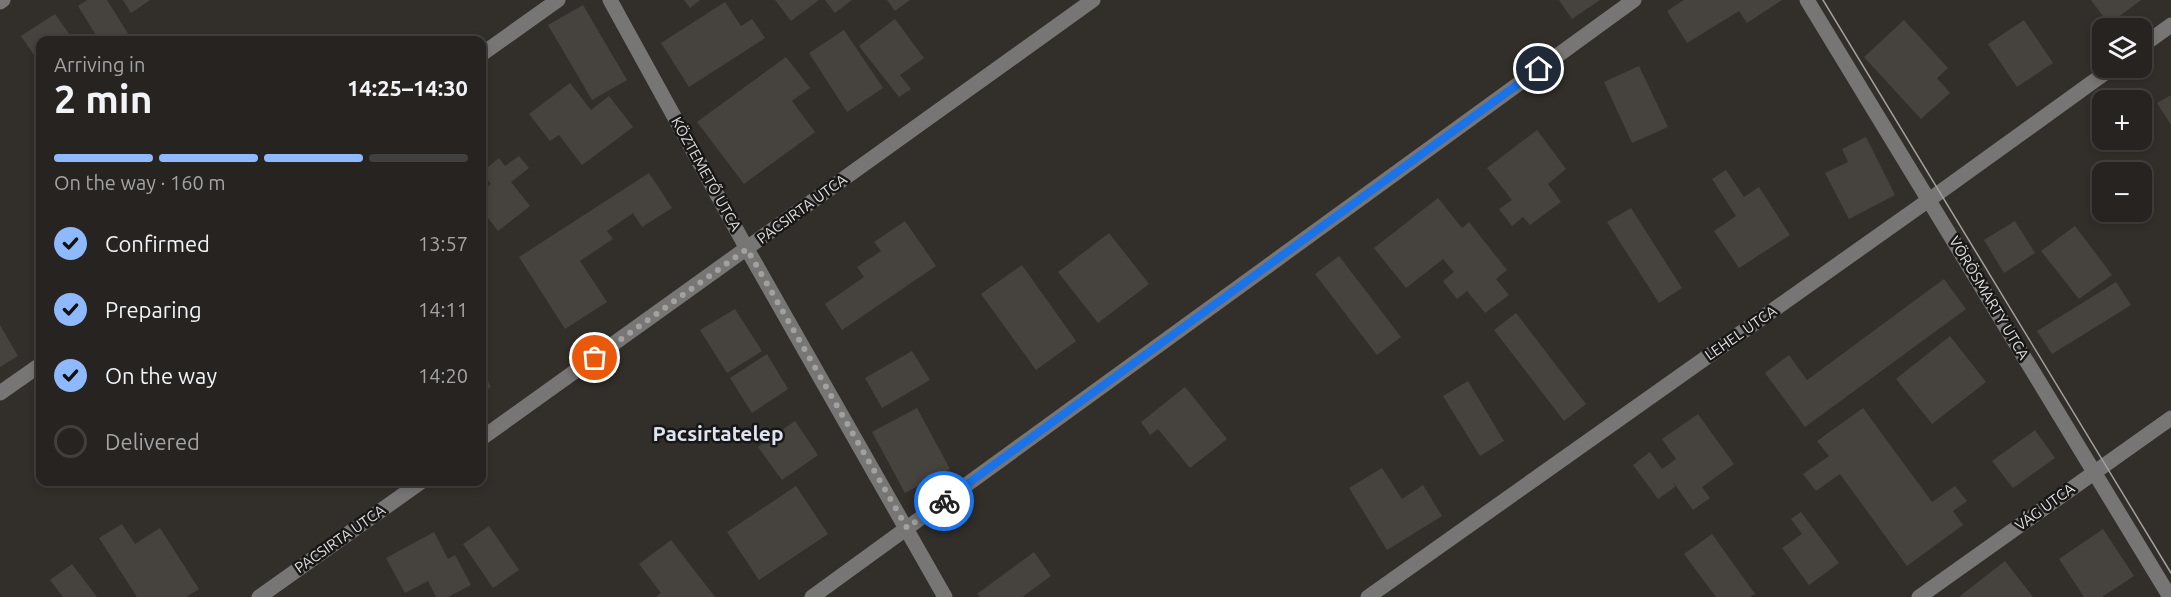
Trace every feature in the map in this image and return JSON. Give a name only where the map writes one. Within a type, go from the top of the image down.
[{"type":"street","points":[[486,51],[558,0]]},
{"type":"street","name":"KÖZTEMETŐ UTCA","points":[[610,0],[747,249],[945,597]]},
{"type":"street","name":"PACSIRTA UTCA","points":[[486,435],[1093,0]]},
{"type":"street","points":[[812,597],[1634,0]]},
{"type":"street","name":"VÖRÖSMARTY UTCA","points":[[1807,0],[2170,597]]},
{"type":"street","points":[[2152,39],[2171,25]]},
{"type":"street","name":"LEHEL UTCA","points":[[1368,597],[2098,78]]},
{"type":"street","points":[[0,393],[36,368]]},
{"type":"street","name":"VÁG UTCA","points":[[1919,597],[2171,418]]},
{"type":"street","name":"PACSIRTA UTCA","points":[[259,597],[415,486]]},
{"type":"building","points":[[87,0],[107,0],[130,36],[97,36],[78,6]]},
{"type":"building","points":[[123,0],[150,0],[131,13]]},
{"type":"building","points":[[684,0],[700,0],[690,8]]},
{"type":"building","points":[[775,0],[819,0],[791,21]]},
{"type":"building","points":[[825,0],[852,0],[835,13]]},
{"type":"building","points":[[887,0],[910,0],[895,11]]},
{"type":"building","points":[[1559,0],[1600,0],[1572,19]]},
{"type":"building","points":[[1684,0],[1782,0],[1747,23],[1739,11],[1687,43],[1667,11]]},
{"type":"building","points":[[2091,0],[2141,0],[2117,18],[2104,18]]},
{"type":"building","points":[[725,2],[741,26],[752,19],[765,38],[689,87],[661,43]]},
{"type":"building","points":[[583,5],[627,80],[592,100],[548,25]]},
{"type":"building","points":[[55,14],[71,36],[36,36],[36,58],[21,36]]},
{"type":"building","points":[[895,19],[924,58],[900,75],[911,89],[899,97],[859,46]]},
{"type":"building","points":[[1904,20],[1948,68],[1937,78],[1950,93],[1921,119],[1864,57]]},
{"type":"building","points":[[2024,20],[2053,63],[2017,87],[1988,44]]},
{"type":"building","points":[[844,30],[883,88],[847,112],[809,53]]},
{"type":"building","points":[[786,57],[810,88],[792,101],[815,132],[744,184],[697,122]]},
{"type":"building","points":[[1639,66],[1668,127],[1632,143],[1604,82]]},
{"type":"building","points":[[570,83],[591,110],[609,96],[633,127],[582,165],[559,135],[550,141],[529,114]]},
{"type":"building","points":[[2171,95],[2171,125],[2157,103]]},
{"type":"building","points":[[1537,130],[1566,169],[1548,184],[1561,202],[1530,225],[1523,217],[1512,226],[1499,209],[1512,200],[1487,168]]},
{"type":"building","points":[[1866,137],[1895,195],[1849,219],[1825,173],[1848,162],[1842,149]]},
{"type":"building","points":[[519,156],[529,168],[511,182],[530,206],[498,231],[486,215],[486,188],[491,184],[486,177],[486,169],[499,158],[505,166]]},
{"type":"building","points":[[1726,170],[1744,197],[1759,187],[1790,235],[1739,268],[1714,231],[1736,216],[1712,179]]},
{"type":"building","points":[[649,173],[672,208],[642,227],[633,213],[607,231],[613,239],[580,261],[607,302],[565,329],[519,257]]},
{"type":"building","points":[[1438,198],[1462,228],[1469,222],[1507,270],[1496,279],[1509,295],[1485,313],[1467,291],[1457,299],[1443,281],[1454,272],[1443,259],[1406,288],[1374,248]]},
{"type":"building","points":[[1631,208],[1682,288],[1659,303],[1607,222]]},
{"type":"building","points":[[905,221],[936,266],[842,330],[825,304],[864,277],[857,267],[881,251],[874,242]]},
{"type":"building","points":[[2015,221],[2035,253],[2004,273],[1984,240]]},
{"type":"building","points":[[2075,226],[2112,275],[2079,299],[2041,251]]},
{"type":"building","points":[[1109,233],[1149,284],[1098,323],[1058,272]]},
{"type":"building","points":[[1339,256],[1401,337],[1377,355],[1315,274]]},
{"type":"building","points":[[1022,265],[1076,341],[1036,370],[981,294]]},
{"type":"building","points":[[1944,279],[1966,309],[1805,427],[1765,373],[1789,355],[1807,380]]},
{"type":"building","points":[[2116,282],[2131,305],[2052,354],[2037,331]]},
{"type":"building","points":[[735,309],[762,351],[727,373],[700,330]]},
{"type":"building","points":[[1516,313],[1586,404],[1564,421],[1494,330]]},
{"type":"building","points":[[0,325],[18,356],[0,367]]},
{"type":"building","points":[[1950,336],[1986,382],[1932,424],[1896,379]]},
{"type":"building","points":[[912,351],[930,380],[882,408],[865,378]]},
{"type":"building","points":[[767,354],[788,389],[752,413],[730,378]]},
{"type":"building","points":[[486,377],[491,387],[486,389]]},
{"type":"building","points":[[1468,381],[1504,441],[1480,456],[1443,396]]},
{"type":"building","points":[[1185,387],[1227,439],[1190,468],[1158,429],[1150,435],[1141,422]]},
{"type":"building","points":[[917,408],[950,469],[905,493],[872,432]]},
{"type":"building","points":[[1863,408],[1932,502],[1955,486],[1967,501],[1953,511],[1963,525],[1907,566],[1840,474],[1816,491],[1803,474],[1829,456],[1817,441]]},
{"type":"building","points":[[1698,414],[1734,464],[1702,487],[1710,498],[1693,510],[1673,482],[1675,487],[1658,499],[1633,465],[1650,452],[1662,469],[1676,459],[1662,439]]},
{"type":"building","points":[[795,421],[818,455],[782,480],[758,447]]},
{"type":"building","points":[[2035,430],[2055,458],[2013,488],[1992,461]]},
{"type":"building","points":[[1382,468],[1402,499],[1423,485],[1442,516],[1387,550],[1349,488]]},
{"type":"building","points":[[796,486],[828,534],[759,580],[727,532]]},
{"type":"building","points":[[1801,512],[1839,563],[1809,585],[1782,548],[1802,534],[1791,519]]},
{"type":"building","points":[[122,524],[135,544],[160,528],[199,589],[186,597],[137,597],[99,538]]},
{"type":"building","points":[[489,526],[519,570],[493,588],[463,544]]},
{"type":"building","points":[[2103,529],[2134,576],[2102,597],[2084,597],[2059,559]]},
{"type":"building","points":[[434,532],[448,559],[455,555],[471,585],[448,597],[436,597],[428,581],[405,593],[386,558]]},
{"type":"building","points":[[1712,534],[1755,594],[1750,597],[1716,597],[1684,554]]},
{"type":"building","points":[[671,540],[715,597],[656,597],[661,593],[639,564]]},
{"type":"building","points":[[1034,552],[1051,576],[1022,597],[980,597],[977,594]]},
{"type":"building","points":[[2005,561],[2033,597],[1960,596]]},
{"type":"building","points":[[72,564],[97,597],[63,597],[50,580]]},
{"type":"tram line","points":[[1823,0],[2171,573]]},
{"type":"way so far","points":[[595,358],[747,249],[907,528],[944,501]]},
{"type":"district","name":"Pacsirtatelep","points":[[718,434]]},
{"type":"route","points":[[944,501],[1539,69]]}]
